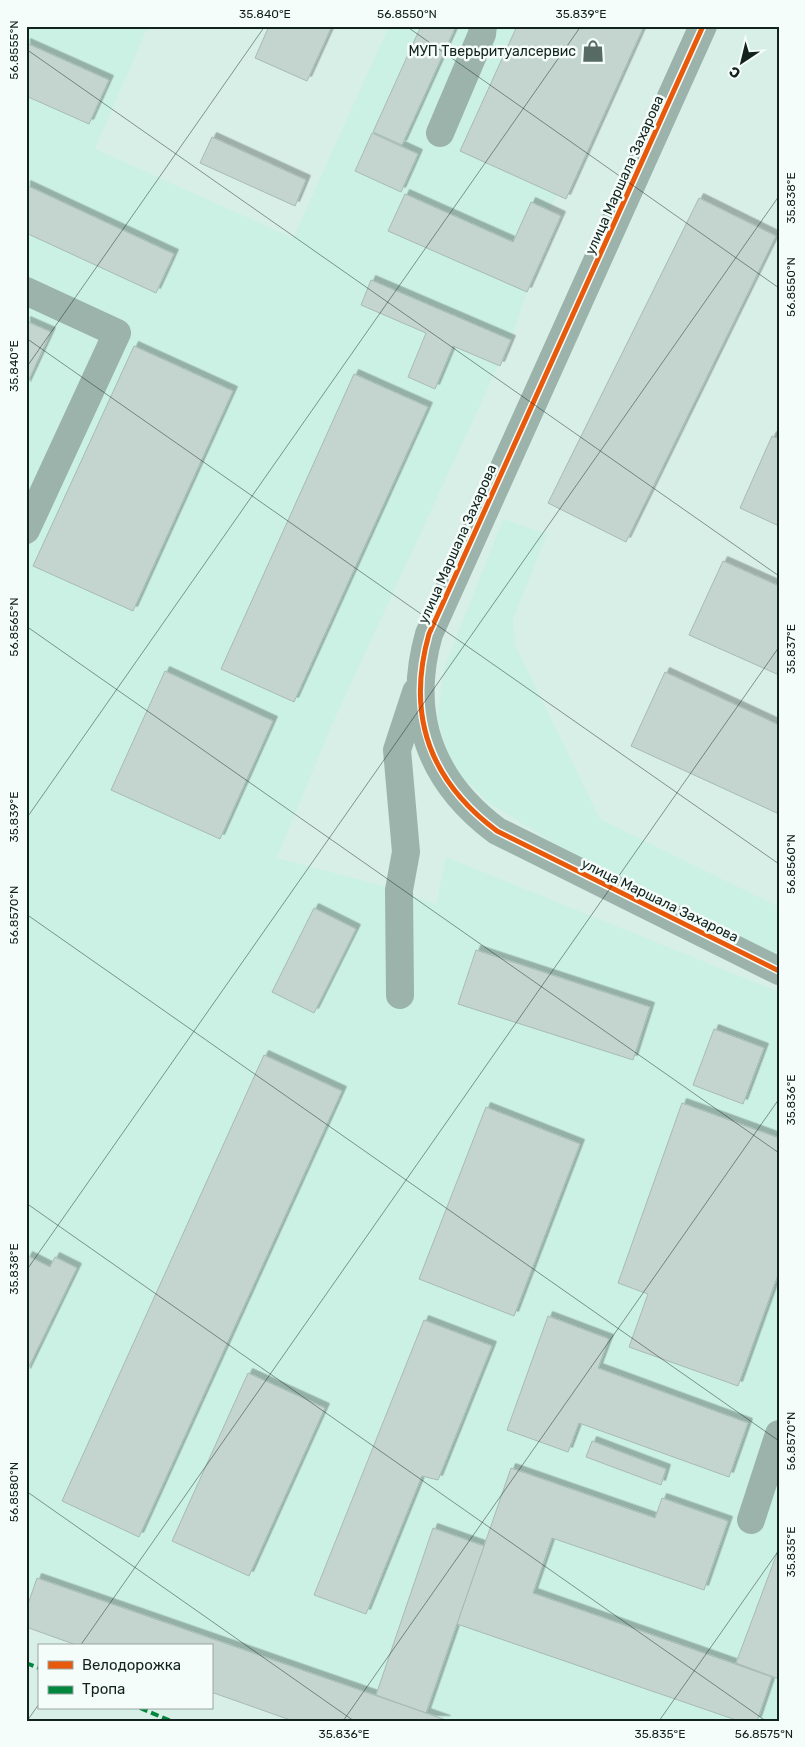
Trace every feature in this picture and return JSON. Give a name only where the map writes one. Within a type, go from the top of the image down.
[{"type":"street","points":[[440,133],[482,34],[483,26]]},
{"type":"street","name":"улица Маршала Захарова","points":[[703,26],[435,620],[423,656],[420,679],[420,704],[424,730],[432,754],[449,784],[477,816],[512,839],[779,972]]},
{"type":"street","points":[[26,291],[117,333],[26,530]]},
{"type":"street","points":[[400,995],[398,890],[406,852],[397,750],[420,679]]},
{"type":"street","points":[[752,1520],[779,1434]]},
{"type":"shaded area","points":[[26,26],[148,26],[95,149],[293,238],[389,26],[644,26],[566,199],[557,195],[550,210],[561,216],[527,292],[512,336],[329,731],[277,858],[380,885],[436,904],[446,857],[779,992],[779,1721],[326,1721],[212,1647],[212,1644],[80,1644],[26,1627]]},
{"type":"shaded area","points":[[503,519],[547,534],[513,619],[515,645],[600,819],[779,907],[779,958],[556,844],[489,803],[451,766],[437,717],[444,668]]},
{"type":"building","points":[[269,26],[332,26],[307,81],[255,58]]},
{"type":"building","points":[[421,26],[456,26],[402,145],[373,132]]},
{"type":"building","points":[[517,26],[644,26],[566,199],[460,151]]},
{"type":"building","points":[[26,43],[109,80],[89,124],[26,96]]},
{"type":"building","points":[[372,133],[418,154],[401,192],[355,171]]},
{"type":"building","points":[[212,137],[306,180],[295,206],[200,163]]},
{"type":"building","points":[[26,185],[174,254],[156,293],[26,233]]},
{"type":"building","points":[[405,194],[513,242],[531,202],[561,216],[527,292],[388,231]]},
{"type":"building","points":[[699,198],[776,236],[626,542],[548,503]]},
{"type":"building","points":[[371,280],[511,340],[500,366],[453,346],[435,389],[408,377],[426,333],[361,305]]},
{"type":"building","points":[[26,321],[51,332],[26,386]]},
{"type":"building","points":[[134,346],[233,391],[133,611],[33,566]]},
{"type":"building","points":[[354,374],[428,407],[294,702],[221,669]]},
{"type":"building","points":[[772,436],[779,439],[779,526],[740,508]]},
{"type":"building","points":[[723,561],[779,586],[779,675],[689,635]]},
{"type":"building","points":[[165,671],[273,721],[220,839],[111,790]]},
{"type":"building","points":[[665,672],[779,725],[779,814],[631,746]]},
{"type":"building","points":[[314,908],[356,929],[314,1013],[272,992]]},
{"type":"building","points":[[476,950],[650,1007],[633,1060],[458,1004]]},
{"type":"building","points":[[714,1029],[764,1048],[743,1104],[693,1085]]},
{"type":"building","points":[[264,1055],[342,1091],[139,1537],[62,1501]]},
{"type":"building","points":[[682,1103],[779,1138],[779,1272],[738,1386],[629,1347],[648,1294],[618,1283]]},
{"type":"building","points":[[486,1107],[580,1144],[514,1316],[419,1279]]},
{"type":"building","points":[[28,1256],[50,1267],[55,1257],[77,1268],[26,1373],[26,1260]]},
{"type":"building","points":[[548,1316],[609,1339],[598,1368],[748,1423],[729,1477],[579,1423],[568,1452],[507,1430]]},
{"type":"building","points":[[424,1320],[492,1346],[438,1480],[422,1476],[366,1614],[314,1595]]},
{"type":"building","points":[[248,1373],[325,1408],[249,1576],[172,1541]]},
{"type":"building","points":[[592,1441],[666,1469],[661,1485],[586,1457]]},
{"type":"building","points":[[511,1468],[655,1518],[662,1498],[728,1521],[704,1590],[552,1538],[533,1593],[772,1677],[757,1721],[739,1721],[457,1624]]},
{"type":"building","points":[[433,1528],[484,1546],[426,1713],[376,1695]]},
{"type":"building","points":[[779,1548],[779,1679],[736,1663]]},
{"type":"building","points":[[37,1578],[446,1720],[293,1721],[212,1692],[212,1644],[73,1644],[26,1627],[26,1610]]},
{"type":"marked path","points":[[26,1663],[38,1668]]},
{"type":"marked path","points":[[145,1710],[171,1721]]},
{"type":"cycle path","points":[[703,26],[429,634],[420,692],[423,719],[429,744],[440,768],[455,791],[474,812],[497,831],[779,971]]},
{"type":"place","name":"МУП Тверьритуалсервис","points":[[593,51]]}]
